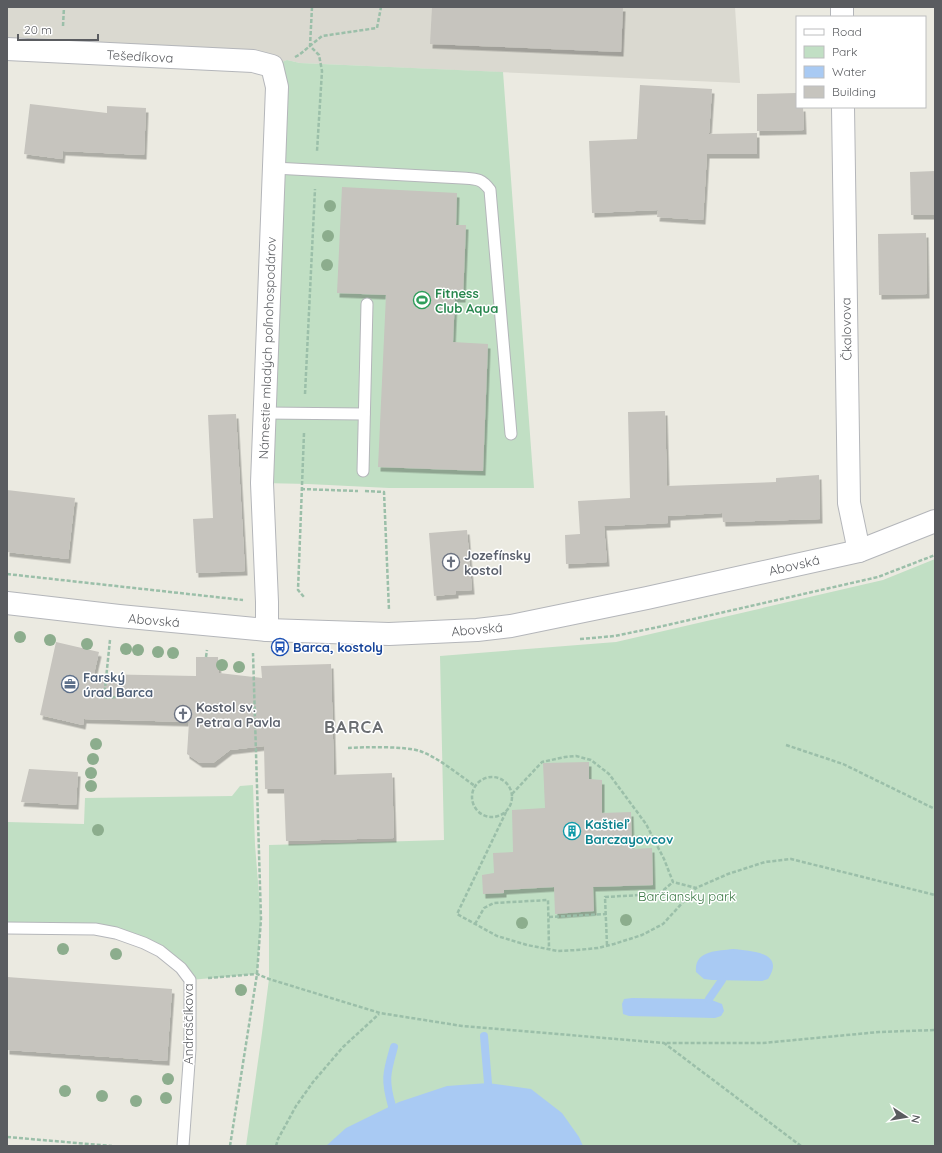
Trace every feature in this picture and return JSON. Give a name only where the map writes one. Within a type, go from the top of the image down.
[{"type":"street","name":"Tešedíkova","points":[[7,49],[253,61],[272,66]]},
{"type":"street","name":"Námestie mladých poľnohospodárov","points":[[267,630],[262,483],[266,413],[277,87],[272,66]]},
{"type":"street","name":"Čkalovova","points":[[843,108],[848,502],[859,551]]},
{"type":"street","name":"Abovská","points":[[7,602],[106,615],[267,630],[389,634],[477,630],[511,626],[647,598],[859,551],[935,521]]},
{"type":"lane","points":[[274,168],[477,179],[484,182],[490,190],[511,434]]},
{"type":"lane","points":[[363,471],[367,304]]},
{"type":"lane","points":[[266,413],[364,414]]},
{"type":"lane","name":"Andraščíkova","points":[[7,928],[95,928],[116,933],[144,943],[160,951],[181,968],[190,980],[190,1050],[183,1146]]},
{"type":"path","points":[[304,597],[298,590],[301,489],[322,71],[319,55],[310,46],[312,7]]},
{"type":"path","points":[[272,66],[299,55],[322,36],[377,28],[382,7]]},
{"type":"path","points":[[301,489],[384,492],[389,634]]},
{"type":"path","points":[[7,574],[267,602],[279,590],[298,590]]},
{"type":"path","points":[[111,636],[104,698],[117,697]]},
{"type":"path","points":[[230,1146],[257,974],[261,919],[253,653]]},
{"type":"path","points":[[786,744],[843,764],[935,809]]},
{"type":"path","points":[[348,748],[407,749],[419,751],[431,756],[475,786]]},
{"type":"path","points":[[512,794],[542,762],[576,756],[591,760],[609,774],[646,824],[664,859],[673,882]]},
{"type":"path","points":[[506,812],[494,818],[482,815],[473,805],[472,798],[475,786],[486,778],[493,777],[500,779],[510,787],[512,800],[457,914],[498,936],[527,945],[558,951],[577,950],[598,948],[642,935],[663,924],[696,888],[728,874],[765,862],[791,859],[935,896]]},
{"type":"path","points":[[673,882],[696,888]]},
{"type":"path","points":[[607,945],[605,897],[659,894],[673,882]]},
{"type":"path","points":[[475,924],[484,908],[494,903],[548,900],[549,949]]},
{"type":"path","points":[[548,917],[606,914]]},
{"type":"path","points":[[190,980],[257,974],[380,1014],[462,1026],[664,1043],[763,1043],[879,1032],[935,1030]]},
{"type":"path","points":[[276,1146],[278,1139],[296,1106],[313,1082],[343,1047],[380,1014]]},
{"type":"path","points":[[664,1043],[801,1146]]},
{"type":"path","points":[[7,1137],[112,1146]]},
{"type":"shaded area","points":[[7,7],[735,7],[740,83],[300,63],[287,60],[272,66],[7,49]]},
{"type":"green space","points":[[287,60],[300,63],[503,72],[534,488],[389,488],[262,483],[272,66]]},
{"type":"green space","name":"Barčiansky park","points":[[935,559],[935,1146],[246,1146],[269,979],[269,845],[444,840],[440,656],[616,642],[883,580]]},
{"type":"green space","points":[[253,785],[255,845],[261,919],[257,974],[190,980],[181,968],[116,933],[7,928],[7,822],[84,824],[85,798],[232,796],[240,786]]},
{"type":"water","points":[[733,949],[757,952],[770,958],[773,963],[768,979],[762,981],[712,980],[704,979],[696,972],[696,965],[699,959],[703,956],[714,951]]},
{"type":"water","points":[[624,999],[709,999],[722,1004],[724,1011],[721,1016],[715,1018],[629,1016],[623,1014],[622,1004]]},
{"type":"water","points":[[488,1083],[531,1089],[562,1113],[579,1137],[583,1146],[326,1146],[346,1128],[399,1102],[447,1086]]},
{"type":"building","points":[[432,7],[623,7],[621,52],[430,44]]},
{"type":"building","points":[[640,85],[712,89],[709,134],[757,133],[757,154],[707,154],[703,220],[657,217],[658,210],[592,213],[589,141],[637,139]]},
{"type":"building","points":[[796,93],[796,108],[803,108],[804,130],[757,131],[757,94]]},
{"type":"building","points":[[30,104],[107,113],[107,106],[146,108],[144,155],[63,151],[62,159],[24,154]]},
{"type":"building","points":[[935,171],[935,215],[911,215],[910,172]]},
{"type":"building","points":[[342,187],[457,193],[456,225],[466,225],[463,298],[455,298],[453,342],[488,344],[483,471],[378,467],[386,295],[337,293]]},
{"type":"building","points":[[926,233],[927,294],[879,295],[878,234]]},
{"type":"building","points":[[665,411],[667,486],[776,482],[776,478],[819,475],[820,519],[723,522],[722,513],[668,516],[668,523],[604,526],[607,562],[566,564],[565,535],[580,534],[578,501],[630,498],[628,412]]},
{"type":"building","points":[[236,414],[245,571],[196,573],[193,519],[213,518],[208,415]]},
{"type":"building","points":[[7,490],[75,498],[68,559],[7,552]]},
{"type":"building","name":"Jozefínsky kostol","points":[[467,530],[472,590],[456,591],[456,594],[434,596],[429,533]]},
{"type":"building","points":[[56,642],[99,652],[94,674],[196,676],[196,657],[218,657],[219,673],[262,678],[261,666],[331,664],[334,775],[392,773],[394,838],[286,841],[284,789],[265,789],[264,746],[230,750],[213,763],[200,763],[187,754],[189,722],[84,719],[83,725],[40,715]]},
{"type":"building","name":"Kaštieľ Barczayovcov","points":[[589,762],[589,779],[602,780],[602,813],[631,812],[632,849],[652,848],[653,885],[593,887],[594,911],[555,914],[554,887],[504,890],[504,893],[483,894],[482,875],[494,873],[493,853],[513,852],[512,810],[545,808],[543,763]]},
{"type":"building","points":[[29,769],[78,772],[76,805],[21,802]]},
{"type":"building","points":[[7,977],[172,989],[167,1061],[7,1050]]},
{"type":"waterway","points":[[709,999],[722,980]]},
{"type":"waterway","points":[[484,1036],[488,1083]]},
{"type":"waterway","points":[[392,1106],[387,1076],[394,1047]]},
{"type":"place","name":"Fitness Club Aqua","points":[[422,300]]},
{"type":"place","name":"Jozefínsky kostol","points":[[451,562]]},
{"type":"place","name":"Barca, kostoly","points":[[280,647]]},
{"type":"place","name":"Farský úrad Barca","points":[[70,684]]},
{"type":"place","name":"Kostol sv. Petra a Pavla","points":[[183,714]]},
{"type":"place","name":"Kaštieľ Barczayovcov","points":[[572,831]]},
{"type":"district","name":"BARCA","points":[[354,727]]}]
